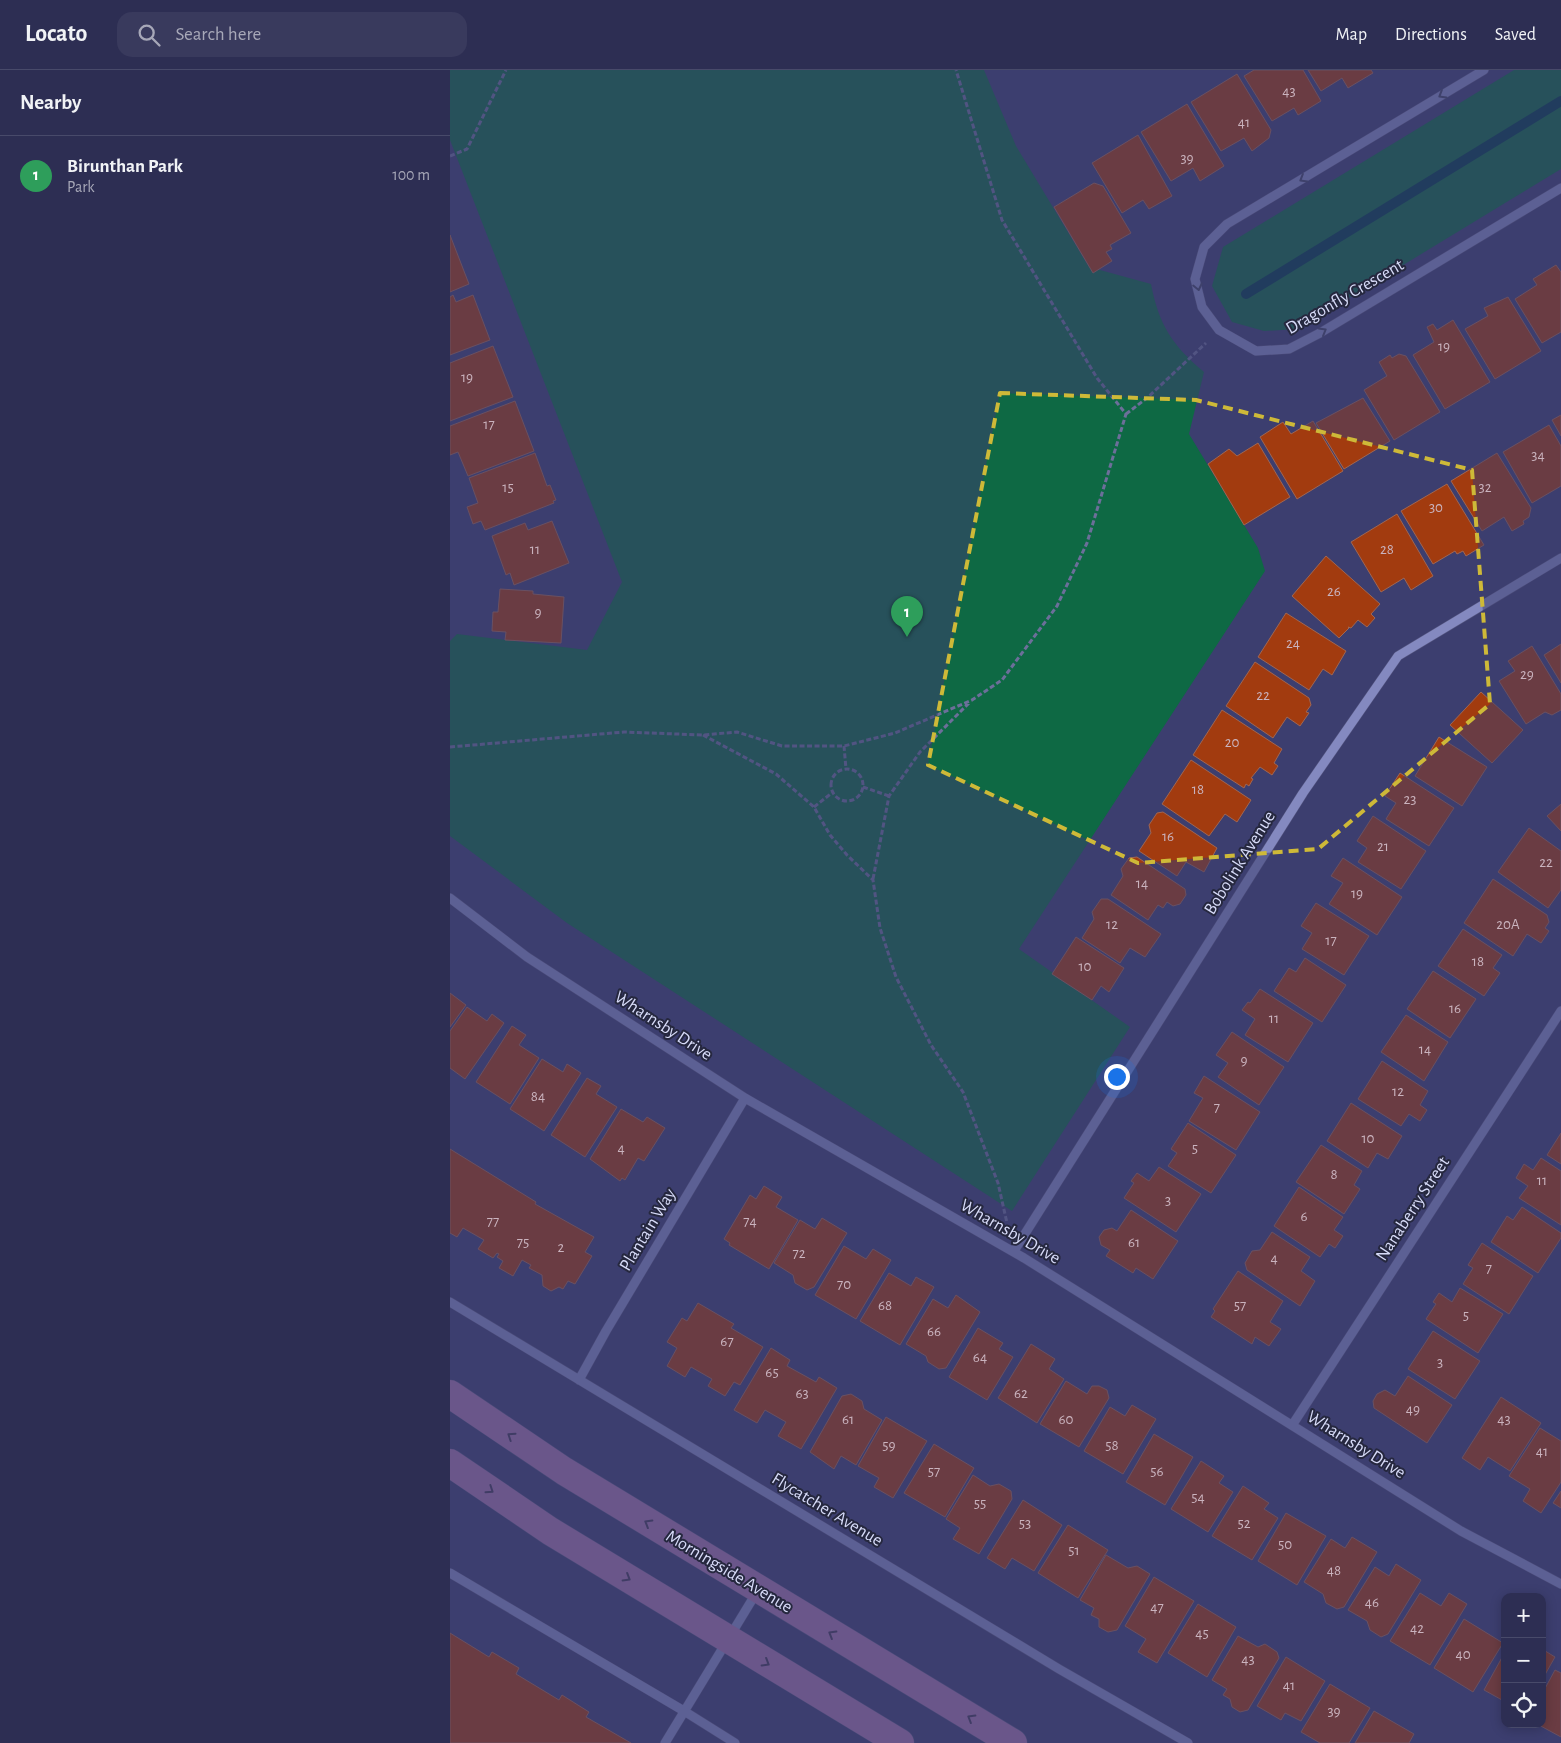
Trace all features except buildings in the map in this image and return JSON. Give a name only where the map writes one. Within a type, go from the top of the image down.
[{"type":"main road","name":"Morningside Avenue","points":[[450,1394],[564,1471],[1013,1743]]},
{"type":"main road","points":[[450,1463],[550,1531],[727,1640],[900,1743]]},
{"type":"street","name":"Dragonfly Crescent","points":[[1484,70],[1227,224],[1204,247],[1196,279],[1202,307],[1219,330],[1256,351],[1289,349],[1320,334],[1561,188]]},
{"type":"street","name":"Bobolink Avenue","points":[[1014,1252],[1303,793],[1398,656],[1561,558]]},
{"type":"street","name":"Wharnsby Drive","points":[[450,898],[527,957],[745,1098],[1014,1252],[1293,1424],[1461,1531],[1561,1584]]},
{"type":"street","name":"Nanaberry Street","points":[[1293,1424],[1561,1011]]},
{"type":"street","name":"Plantain Way","points":[[579,1380],[611,1322],[745,1098]]},
{"type":"street","name":"Flycatcher Avenue","points":[[450,1302],[1059,1669],[1188,1743]]},
{"type":"street","points":[[450,1573],[684,1710],[735,1743]]},
{"type":"street","points":[[665,1743],[758,1590]]},
{"type":"path","points":[[450,156],[467,149],[506,70]]},
{"type":"path","points":[[956,70],[1002,220],[1097,378],[1126,414]]},
{"type":"path","points":[[450,747],[624,732],[703,735],[737,732],[782,746],[844,746],[895,733],[972,700],[1002,680],[1057,606],[1087,543],[1126,414],[1147,398],[1219,330]]},
{"type":"path","points":[[972,700],[920,752],[889,796],[873,880],[880,928],[896,977],[931,1045],[963,1092],[998,1183],[1014,1252]]},
{"type":"path","points":[[703,735],[776,774],[814,807],[830,835],[846,855],[873,880]]},
{"type":"path","points":[[844,746],[846,769]]},
{"type":"path","points":[[846,769],[859,774],[863,787],[859,796],[850,801],[840,799],[833,792],[832,782],[834,777],[846,769]]},
{"type":"path","points":[[863,787],[889,796]]},
{"type":"path","points":[[814,807],[833,792]]},
{"type":"highlighted area","points":[[1000,393],[1196,400],[1472,470],[1490,704],[1318,849],[1138,863],[928,765]]},
{"type":"green space","points":[[450,70],[984,70],[1016,146],[1089,267],[1151,284],[1158,311],[1175,343],[1204,372],[1189,434],[1258,548],[1265,571],[1019,949],[1130,1027],[1012,1211],[567,923],[450,836],[450,641],[457,634],[587,650],[622,582],[450,140]]},
{"type":"green space","points":[[1514,70],[1561,70],[1561,169],[1298,329],[1264,331],[1232,322],[1212,286],[1223,247]]},
{"type":"waterway","points":[[1246,294],[1561,101]]},
{"type":"place","name":"Birunthan Park","points":[[907,637]]}]
